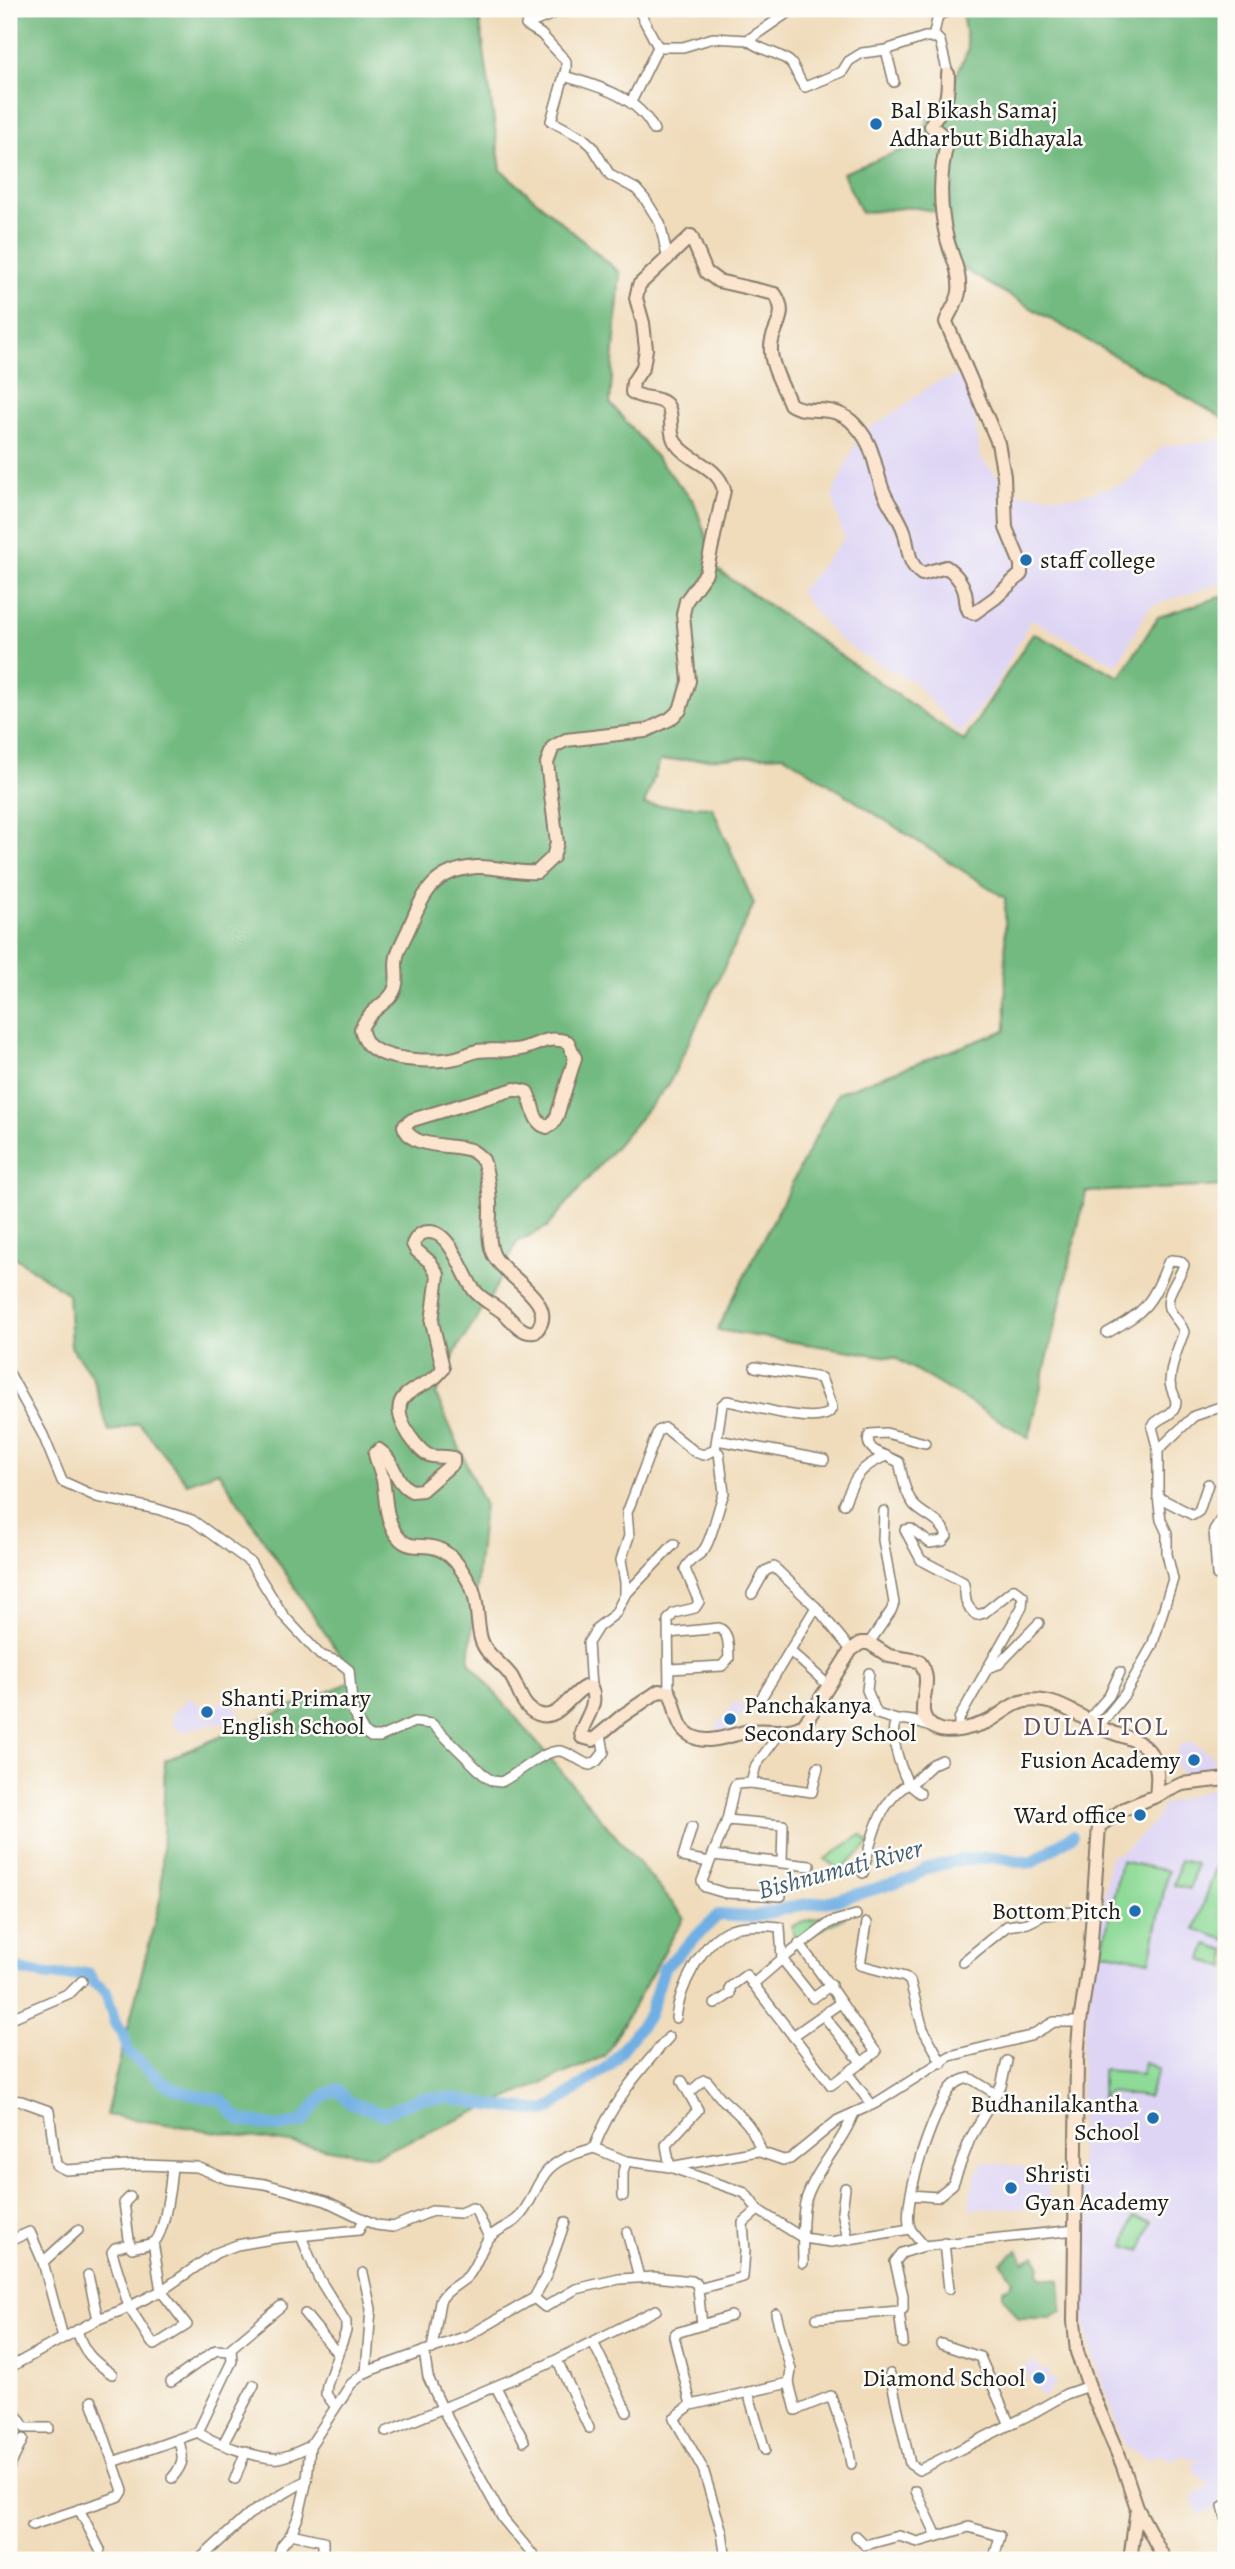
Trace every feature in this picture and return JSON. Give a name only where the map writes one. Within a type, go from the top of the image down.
[{"type":"street","points":[[565,9],[526,25],[548,40],[566,61],[552,123],[583,138],[592,146],[610,175],[636,189],[660,223],[668,260]]},
{"type":"street","points":[[638,9],[658,47]]},
{"type":"street","points":[[658,47],[683,47],[713,38],[748,40],[793,9]]},
{"type":"street","points":[[933,37],[939,15],[957,9]]},
{"type":"street","points":[[591,1688],[578,1690],[556,1714],[546,1716],[532,1711],[520,1697],[508,1672],[486,1650],[478,1625],[474,1593],[456,1561],[436,1548],[408,1545],[396,1534],[389,1520],[383,1480],[375,1454],[379,1450],[388,1455],[405,1488],[412,1491],[422,1490],[453,1462],[453,1458],[449,1456],[435,1457],[426,1453],[403,1427],[399,1412],[400,1403],[405,1396],[440,1374],[443,1368],[432,1322],[438,1275],[430,1262],[416,1250],[413,1244],[416,1238],[422,1233],[432,1231],[439,1235],[460,1264],[473,1290],[505,1314],[516,1326],[528,1332],[535,1332],[540,1327],[542,1312],[541,1304],[501,1268],[492,1253],[490,1201],[483,1160],[467,1149],[438,1146],[413,1138],[406,1133],[404,1126],[412,1120],[515,1089],[527,1092],[535,1118],[547,1127],[557,1116],[566,1089],[575,1058],[573,1049],[568,1042],[557,1038],[535,1042],[525,1048],[511,1051],[479,1051],[456,1058],[416,1061],[375,1050],[369,1046],[361,1028],[369,1013],[390,998],[395,990],[397,956],[429,885],[442,876],[471,868],[537,872],[553,857],[557,844],[547,763],[553,747],[566,740],[645,731],[670,719],[680,710],[689,681],[683,614],[685,601],[706,573],[724,490],[722,481],[714,472],[684,452],[674,441],[668,407],[662,401],[638,397],[632,392],[633,383],[643,367],[646,349],[636,292],[639,285],[691,236],[706,272],[718,281],[775,295],[781,304],[781,319],[771,339],[771,354],[790,404],[796,409],[831,410],[850,420],[869,444],[876,458],[882,489],[903,528],[914,569],[922,574],[946,568],[953,572],[965,593],[965,604],[969,611],[977,612],[1018,577],[1022,570],[1006,528],[1004,476],[998,443],[948,333],[946,322],[959,296],[959,279],[956,261],[947,239],[942,204],[943,160],[948,140],[931,126],[932,120],[943,108],[948,91],[940,41],[933,37],[855,56],[842,72],[805,87],[801,85],[792,64],[786,59],[756,47],[748,40]]},
{"type":"street","points":[[631,102],[658,47]]},
{"type":"street","points":[[886,50],[894,82]]},
{"type":"street","points":[[564,76],[631,102],[643,112],[654,130]]},
{"type":"street","points":[[1093,1723],[1125,1694],[1152,1646],[1173,1579],[1167,1554],[1167,1533],[1161,1520],[1158,1450],[1152,1427],[1174,1409],[1176,1402],[1170,1386],[1173,1362],[1184,1332],[1170,1310],[1169,1302],[1184,1265],[1176,1259],[1171,1260],[1153,1299],[1126,1324],[1107,1333]]},
{"type":"street","points":[[755,1367],[821,1378],[832,1407],[824,1416],[793,1415],[727,1401],[722,1405],[716,1445],[724,1493],[707,1545],[702,1553],[687,1563],[685,1569],[699,1602],[695,1608],[674,1613],[668,1620],[669,1692],[674,1699],[682,1728],[695,1738],[713,1740],[750,1731],[780,1733],[794,1730],[804,1725],[851,1650],[861,1643],[869,1643],[889,1656],[919,1661],[928,1677],[922,1710],[928,1723],[938,1729]]},
{"type":"street","points":[[9,1373],[43,1435],[62,1481],[97,1497],[157,1509],[192,1520],[241,1554],[250,1562],[283,1615],[312,1647],[320,1655],[339,1662],[349,1670],[352,1712],[356,1721],[371,1737],[380,1737],[414,1722],[432,1724],[486,1777],[501,1782],[554,1751],[567,1753],[578,1762],[590,1765],[604,1752],[601,1734]]},
{"type":"street","points":[[1158,1450],[1194,1416],[1226,1405]]},
{"type":"street","points":[[625,1595],[621,1560],[629,1536],[627,1513],[658,1431],[665,1428],[695,1452],[703,1455],[716,1445],[824,1460]]},
{"type":"street","points":[[925,1443],[886,1433],[870,1434],[868,1439],[876,1452],[899,1462],[904,1486],[915,1506],[939,1522],[947,1536],[943,1541],[929,1543],[915,1531],[907,1529],[905,1534],[915,1553],[928,1566],[951,1574],[965,1585],[964,1600],[973,1614],[980,1616],[1014,1589],[1023,1596],[1022,1607],[959,1719],[959,1728]]},
{"type":"street","points":[[844,1504],[852,1482],[861,1470],[886,1457]]},
{"type":"street","points":[[1158,1497],[1193,1515],[1199,1511],[1209,1484]]},
{"type":"street","points":[[1217,1575],[1214,1530],[1223,1516],[1226,1499]]},
{"type":"street","points":[[869,1643],[894,1603],[883,1540],[884,1511]]},
{"type":"street","points":[[669,1692],[659,1691],[649,1696],[593,1740],[582,1737],[583,1725],[592,1710],[594,1699],[587,1660],[588,1643],[598,1628],[615,1614],[625,1595],[674,1544]]},
{"type":"street","points":[[752,1594],[765,1571],[774,1567],[816,1607],[851,1650]]},
{"type":"street","points":[[760,1700],[816,1607]]},
{"type":"street","points":[[987,1668],[999,1664],[1039,1623]]},
{"type":"street","points":[[669,1633],[719,1628],[727,1636],[729,1658],[722,1666],[670,1669]]},
{"type":"street","points":[[789,1651],[828,1685]]},
{"type":"street","points":[[1093,1723],[1119,1672]]},
{"type":"street","points":[[869,1673],[867,1690],[877,1714],[938,1729],[987,1722],[1024,1701],[1056,1704],[1071,1709],[1093,1723],[1147,1748],[1156,1764],[1156,1796]]},
{"type":"street","points":[[897,1720],[892,1732],[901,1765],[909,1784],[920,1793]]},
{"type":"street","points":[[751,1783],[756,1765],[780,1733]]},
{"type":"street","points":[[863,1872],[875,1826],[900,1789],[942,1760]]},
{"type":"street","points":[[781,1896],[724,1894],[705,1887],[702,1881],[727,1819],[736,1784],[751,1783],[812,1792],[818,1767]]},
{"type":"street","points":[[1164,2560],[1137,2508],[1077,2352],[1075,2123],[1080,2022],[1090,1955],[1099,1826],[1124,1809],[1182,1784],[1226,1779]]},
{"type":"street","points":[[727,1819],[783,1825],[782,1863]]},
{"type":"street","points":[[692,1827],[683,1857],[810,1866]]},
{"type":"street","points":[[962,1962],[1007,1926],[1028,1923],[1044,1915],[1094,1910]]},
{"type":"street","points":[[753,1984],[799,1944],[831,1922],[856,1915]]},
{"type":"street","points":[[867,1923],[860,1965],[905,1977],[910,1982],[923,2029],[942,2063]]},
{"type":"street","points":[[676,2018],[678,1996],[705,1951],[728,1930],[746,1925],[780,1927],[782,1959],[813,1998],[831,1985]]},
{"type":"street","points":[[715,2004],[730,1994],[730,1987],[746,1975],[831,2085],[848,2074],[876,2052],[839,2003],[831,1985],[799,1944]]},
{"type":"street","points":[[9,2019],[70,1993],[82,1981]]},
{"type":"street","points":[[793,2036],[839,2003]]},
{"type":"street","points":[[823,2015],[862,2063]]},
{"type":"street","points":[[689,2093],[704,2080],[707,2081],[719,2097],[733,2106],[751,2127],[761,2151],[790,2160],[830,2125],[872,2105],[959,2052],[1030,2036],[1054,2022],[1080,2022]]},
{"type":"street","points":[[594,2148],[598,2133],[614,2104],[669,2037]]},
{"type":"street","points":[[911,2195],[937,2197],[953,2184],[970,2139],[1001,2086],[1007,2061]]},
{"type":"street","points":[[848,2074],[872,2105]]},
{"type":"street","points":[[924,2246],[911,2230],[908,2207],[927,2133],[953,2086],[962,2079],[970,2078],[996,2094]]},
{"type":"street","points":[[670,2167],[666,2145],[698,2110],[681,2081]]},
{"type":"street","points":[[9,2100],[21,2101],[50,2111],[56,2165],[60,2169],[144,2165],[197,2167],[228,2179],[265,2184],[326,2200],[376,2225],[393,2227],[432,2211],[460,2213],[472,2208],[475,2209],[489,2238]]},
{"type":"street","points":[[803,2263],[806,2201],[825,2162],[843,2138],[854,2113]]},
{"type":"street","points":[[537,2560],[503,2519],[443,2410],[428,2377],[428,2350],[443,2294],[466,2278],[475,2267],[489,2238],[516,2220],[530,2203],[541,2179],[559,2161],[594,2148],[626,2161],[670,2167],[745,2193],[758,2210],[803,2238],[831,2242],[911,2230]]},
{"type":"street","points":[[670,2167],[761,2151]]},
{"type":"street","points":[[623,2196],[622,2172],[626,2161]]},
{"type":"street","points":[[130,2197],[124,2203],[129,2244],[132,2248],[153,2242],[159,2235],[169,2196],[172,2167]]},
{"type":"street","points":[[845,2188],[842,2211],[849,2239]]},
{"type":"street","points":[[698,2289],[743,2277],[743,2223],[758,2210]]},
{"type":"street","points":[[9,2370],[63,2337],[161,2291],[216,2253],[237,2245],[359,2230],[364,2219]]},
{"type":"street","points":[[278,2560],[282,2545],[291,2534],[299,2515],[307,2480],[310,2446],[351,2384],[366,2372],[470,2335],[534,2298],[565,2222]]},
{"type":"street","points":[[43,2262],[78,2230]]},
{"type":"street","points":[[817,2318],[898,2311],[904,2305],[895,2262],[902,2253],[944,2243],[1076,2230]]},
{"type":"street","points":[[9,2241],[30,2232],[43,2262],[63,2337]]},
{"type":"street","points":[[627,2232],[639,2277]]},
{"type":"street","points":[[301,2236],[318,2277],[346,2322],[346,2330],[326,2394],[335,2406]]},
{"type":"street","points":[[129,2244],[115,2248],[112,2252],[129,2308],[155,2345],[187,2325],[161,2291],[153,2242]]},
{"type":"street","points":[[944,2243],[949,2289]]},
{"type":"street","points":[[363,2273],[371,2309],[366,2372]]},
{"type":"street","points":[[88,2275],[98,2319]]},
{"type":"street","points":[[534,2298],[545,2307],[576,2289],[639,2277],[692,2281],[697,2284],[702,2325]]},
{"type":"street","points":[[113,2462],[198,2432],[232,2361],[230,2351],[234,2344],[281,2306]]},
{"type":"street","points":[[386,2432],[557,2360],[656,2310]]},
{"type":"street","points":[[898,2311],[903,2343]]},
{"type":"street","points":[[305,2314],[337,2353]]},
{"type":"street","points":[[776,2314],[791,2370],[789,2383],[796,2410],[829,2395],[847,2442],[851,2464]]},
{"type":"street","points":[[691,2405],[674,2336],[676,2333],[731,2316]]},
{"type":"street","points":[[77,2330],[81,2344],[91,2360],[112,2374]]},
{"type":"street","points":[[593,2342],[627,2412]]},
{"type":"street","points":[[940,2344],[980,2357],[1010,2425]]},
{"type":"street","points":[[171,2382],[216,2350],[230,2351]]},
{"type":"street","points":[[557,2360],[589,2428]]},
{"type":"street","points":[[890,2374],[910,2464],[919,2470],[1066,2394],[1089,2386]]},
{"type":"street","points":[[726,2560],[722,2532],[703,2469],[674,2418],[691,2405],[789,2383]]},
{"type":"street","points":[[223,2444],[254,2385]]},
{"type":"street","points":[[496,2387],[524,2441]]},
{"type":"street","points":[[748,2392],[765,2450]]},
{"type":"street","points":[[32,2525],[120,2496],[123,2491],[92,2402]]},
{"type":"street","points":[[9,2404],[25,2428],[50,2428]]},
{"type":"street","points":[[198,2432],[223,2444],[269,2459],[310,2446]]},
{"type":"street","points":[[9,2468],[23,2439]]},
{"type":"street","points":[[172,2478],[185,2459],[178,2440]]},
{"type":"street","points":[[235,2479],[246,2451]]},
{"type":"street","points":[[199,2560],[249,2514],[307,2480]]},
{"type":"street","points":[[916,2491],[937,2536]]},
{"type":"street","points":[[1223,2506],[1226,2518]]},
{"type":"street","points":[[1130,2560],[1137,2508]]},
{"type":"street","points":[[79,2509],[100,2550]]},
{"type":"street","points":[[856,2536],[864,2545],[899,2536],[918,2542],[969,2527],[1000,2536],[995,2554],[997,2560]]},
{"type":"street","points":[[291,2534],[323,2541],[323,2560]]},
{"type":"shaded area","name":"staff college","points":[[969,372],[980,457],[1012,493],[1073,497],[1127,483],[1163,446],[1226,440],[1226,582],[1150,606],[1117,665],[1031,619],[998,682],[960,734],[915,683],[837,638],[799,592],[844,539],[832,495],[860,434],[897,411],[932,384]]},
{"type":"shaded area","name":"Shanti Primary English School","points":[[189,1697],[206,1708],[232,1698],[241,1718],[226,1724],[210,1724],[183,1732],[173,1726],[172,1716]]},
{"type":"shaded area","name":"Panchakanya Secondary School","points":[[736,1701],[745,1706],[742,1714],[723,1735],[715,1727]]},
{"type":"shaded area","name":"Fusion Academy","points":[[1191,1742],[1212,1755],[1214,1772],[1183,1775],[1175,1766],[1178,1746]]},
{"type":"shaded area","name":"Budhanilakantha School","points":[[1226,1788],[1226,2439],[1218,2446],[1226,2455],[1226,2503],[1198,2516],[1193,2496],[1210,2486],[1195,2472],[1193,2463],[1206,2453],[1195,2459],[1185,2456],[1172,2459],[1157,2455],[1147,2459],[1123,2444],[1090,2347],[1082,2305],[1079,2185],[1082,2050],[1110,1855],[1120,1853],[1134,1842],[1153,1823],[1163,1805],[1207,1790]]},
{"type":"shaded area","name":"Shristi Gyan Academy","points":[[983,2162],[1024,2167],[1026,2175],[1045,2178],[1049,2181],[1048,2208],[970,2209],[970,2195],[976,2173]]},
{"type":"shaded area","name":"Diamond School","points":[[1033,2361],[1043,2370],[1046,2369],[1057,2385],[1043,2397],[1022,2370]]},
{"type":"green space","points":[[9,9],[475,9],[479,15],[501,170],[620,273],[610,403],[694,502],[718,570],[964,741],[1033,633],[1120,677],[1158,617],[1226,595],[1226,1186],[1086,1192],[1029,1438],[895,1358],[717,1330],[838,1093],[1006,1030],[1005,898],[784,755],[660,761],[644,805],[712,807],[754,904],[669,1084],[547,1227],[517,1242],[493,1293],[457,1349],[436,1395],[484,1504],[469,1662],[684,1917],[605,2056],[374,2156],[106,2115],[161,1896],[165,1760],[356,1680],[218,1471],[187,1483],[139,1423],[109,1432],[92,1376],[71,1347],[68,1294],[9,1253]]},
{"type":"green space","points":[[984,9],[1226,9],[1226,420],[941,256],[939,212],[911,207],[861,213],[843,173],[923,142],[927,120],[939,113],[968,50],[962,12]]},
{"type":"green space","points":[[861,1835],[870,1844],[839,1870],[825,1859]]},
{"type":"green space","points":[[1226,1841],[1226,1940],[1195,1929]]},
{"type":"green space","points":[[1180,1860],[1196,1864],[1190,1889],[1174,1885]]},
{"type":"green space","name":"Bottom Pitch","points":[[1121,1861],[1168,1871],[1150,1961],[1102,1951]]},
{"type":"green space","points":[[843,1910],[845,1917],[795,1943],[792,1926]]},
{"type":"green space","points":[[1207,1944],[1226,1950],[1226,1968],[1202,1960]]},
{"type":"green space","points":[[1144,2062],[1159,2069],[1148,2097],[1108,2092],[1102,2099],[1102,2070],[1141,2075]]},
{"type":"green space","points":[[1134,2217],[1151,2222],[1141,2251],[1125,2246]]},
{"type":"green space","points":[[1018,2250],[1024,2262],[1035,2255],[1041,2266],[1038,2272],[1041,2278],[1060,2280],[1062,2311],[1050,2318],[1019,2318],[1003,2297],[1003,2289],[1010,2286],[1013,2280],[1001,2262]]},
{"type":"waterway","name":"Bishnumati River","points":[[9,1966],[48,1975],[88,1973],[93,1982],[106,1992],[115,2023],[122,2031],[129,2053],[166,2085],[190,2094],[221,2100],[240,2120],[277,2127],[303,2122],[317,2102],[337,2089],[349,2102],[383,2114],[420,2098],[452,2098],[546,2111],[611,2064],[649,2015],[664,1968],[718,1915],[752,1917],[795,1906],[837,1900],[912,1878],[927,1868],[960,1860],[996,1857],[1031,1863],[1072,1836]]},
{"type":"place","name":"Bal Bikash Samaj Adharbut Bidhayala","points":[[876,124]]},
{"type":"place","name":"staff college","points":[[1026,560]]},
{"type":"place","name":"Shanti Primary English School","points":[[207,1712]]},
{"type":"place","name":"Panchakanya Secondary School","points":[[730,1719]]},
{"type":"place","name":"Fusion Academy","points":[[1194,1760]]},
{"type":"place","name":"Ward office","points":[[1140,1815]]},
{"type":"place","name":"Bottom Pitch","points":[[1135,1911]]},
{"type":"place","name":"Budhanilakantha School","points":[[1153,2118]]},
{"type":"place","name":"Shristi Gyan Academy","points":[[1011,2188]]},
{"type":"place","name":"Diamond School","points":[[1039,2378]]},
{"type":"district","name":"DULAL TOL","points":[[1096,1726]]}]
